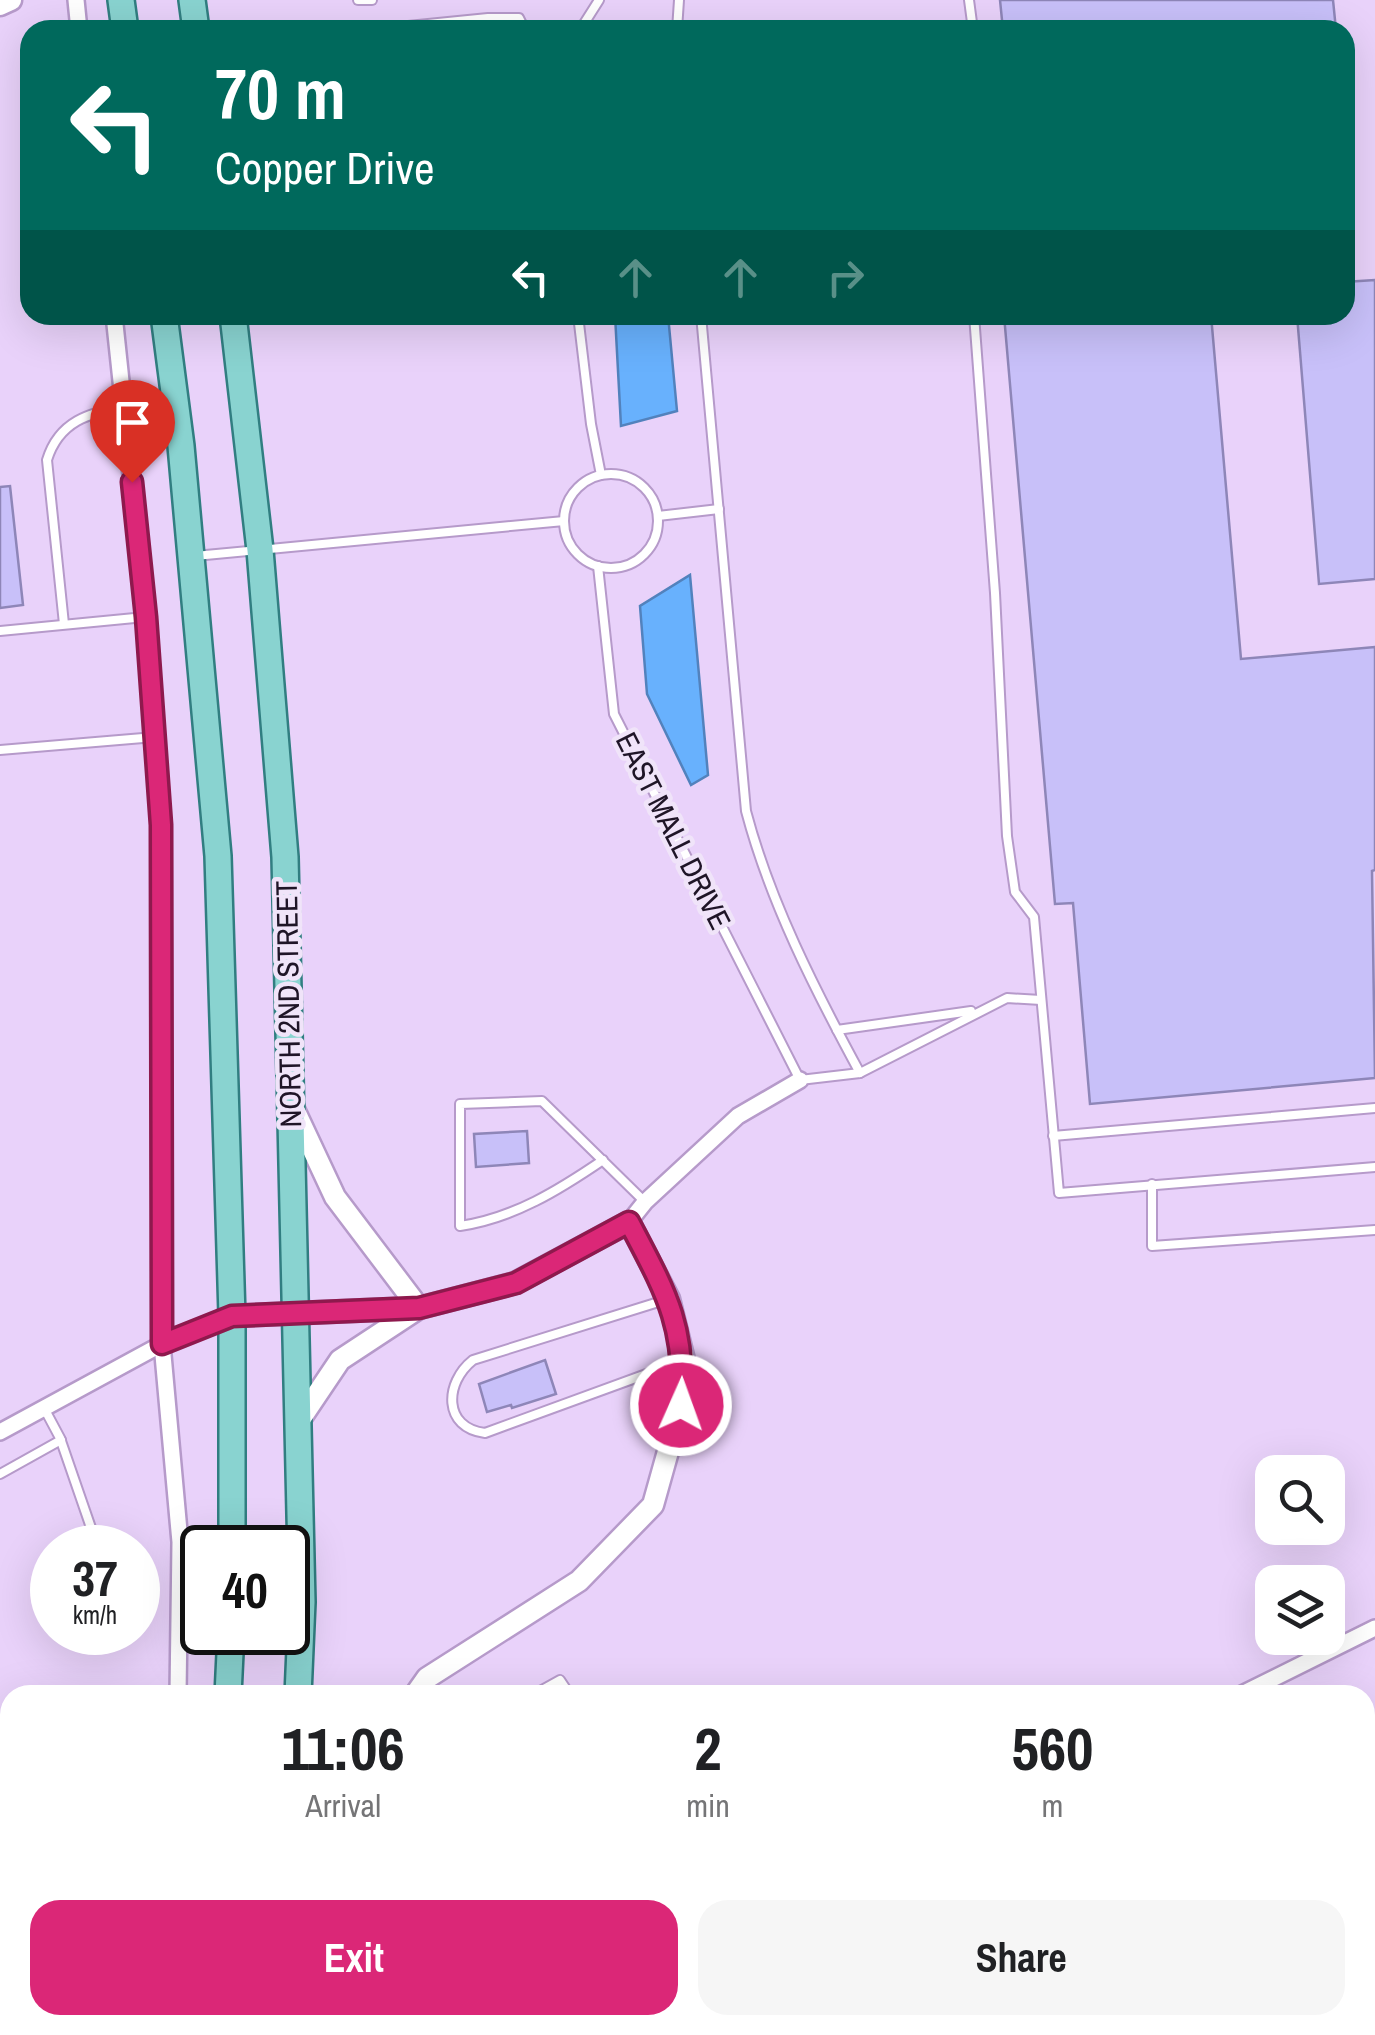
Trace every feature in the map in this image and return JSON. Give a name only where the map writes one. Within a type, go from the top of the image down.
[{"type":"main road","points":[[165,325],[181,446],[218,856],[232,1316],[232,1525]]},
{"type":"main road","name":"NORTH 2ND STREET","points":[[235,325],[260,550],[285,857],[302,1602],[298,1685]]},
{"type":"main road","points":[[228,1685],[230,1655]]},
{"type":"street","points":[[0,6],[11,0]]},
{"type":"street","points":[[115,325],[146,617],[162,896],[162,1344],[180,1542],[178,1685]]},
{"type":"street","points":[[0,1432],[162,1344],[232,1316],[419,1308],[516,1283],[629,1222],[644,1202],[738,1116],[800,1080]]},
{"type":"street","points":[[291,1102],[335,1197],[419,1308]]},
{"type":"street","points":[[422,1685],[427,1678],[579,1581],[653,1505],[681,1405],[684,1360],[669,1299],[629,1222]]},
{"type":"street","points":[[299,1421],[340,1360],[419,1308]]},
{"type":"street","points":[[1260,1685],[1375,1628]]},
{"type":"lane","points":[[358,0],[372,0]]},
{"type":"lane","points":[[583,0],[590,12]]},
{"type":"lane","points":[[586,20],[599,0]]},
{"type":"lane","points":[[468,20],[520,20]]},
{"type":"lane","points":[[579,325],[601,475]]},
{"type":"lane","points":[[702,325],[746,810],[758,858],[836,1030],[860,1073]]},
{"type":"lane","points":[[975,325],[995,593],[1007,836],[1014,892],[1034,917],[1058,1193],[1375,1167]]},
{"type":"lane","points":[[64,624],[47,460],[52,444],[64,428],[86,414],[125,406]]},
{"type":"lane","points":[[617,474],[645,488],[658,516],[651,546],[641,557],[613,568],[598,566],[574,549],[564,521],[567,505],[586,481],[617,474]]},
{"type":"lane","points":[[658,516],[719,509]]},
{"type":"lane","points":[[191,556],[564,521]]},
{"type":"lane","name":"EAST MALL DRIVE","points":[[598,566],[614,714],[800,1080]]},
{"type":"lane","points":[[0,631],[146,617]]},
{"type":"lane","points":[[0,750],[154,737]]},
{"type":"lane","points":[[800,1080],[860,1073],[1007,998],[1041,1000]]},
{"type":"lane","points":[[836,1030],[978,1010]]},
{"type":"lane","points":[[603,1160],[557,1192],[482,1223],[460,1226],[460,1104],[542,1101],[603,1160],[644,1202]]},
{"type":"lane","points":[[1053,1136],[1375,1108]]},
{"type":"lane","points":[[1152,1184],[1152,1246],[1375,1230]]},
{"type":"lane","points":[[669,1299],[472,1360],[460,1370],[452,1400],[458,1419],[470,1432],[486,1433],[684,1360]]},
{"type":"lane","points":[[44,1408],[61,1440],[90,1525]]},
{"type":"lane","points":[[0,1474],[61,1440]]},
{"type":"water","points":[[616,325],[669,325],[677,411],[621,426]]},
{"type":"water","points":[[690,575],[708,775],[691,785],[647,694],[640,606]]},
{"type":"building","points":[[1000,0],[1333,0],[1335,20],[1002,20]]},
{"type":"building","points":[[1375,280],[1375,579],[1319,584],[1298,325],[1355,325],[1355,281]]},
{"type":"building","points":[[1005,325],[1212,325],[1241,659],[1375,647],[1375,1078],[1090,1104],[1073,903],[1055,904]]},
{"type":"building","points":[[10,486],[23,605],[0,608],[0,487]]},
{"type":"building","points":[[527,1131],[529,1163],[476,1167],[474,1134]]},
{"type":"building","points":[[545,1360],[556,1394],[487,1412],[479,1384]]},
{"type":"route","points":[[132,482],[161,825],[162,1344],[232,1316],[419,1308],[516,1283],[629,1222],[669,1299],[684,1360],[681,1405]]}]
